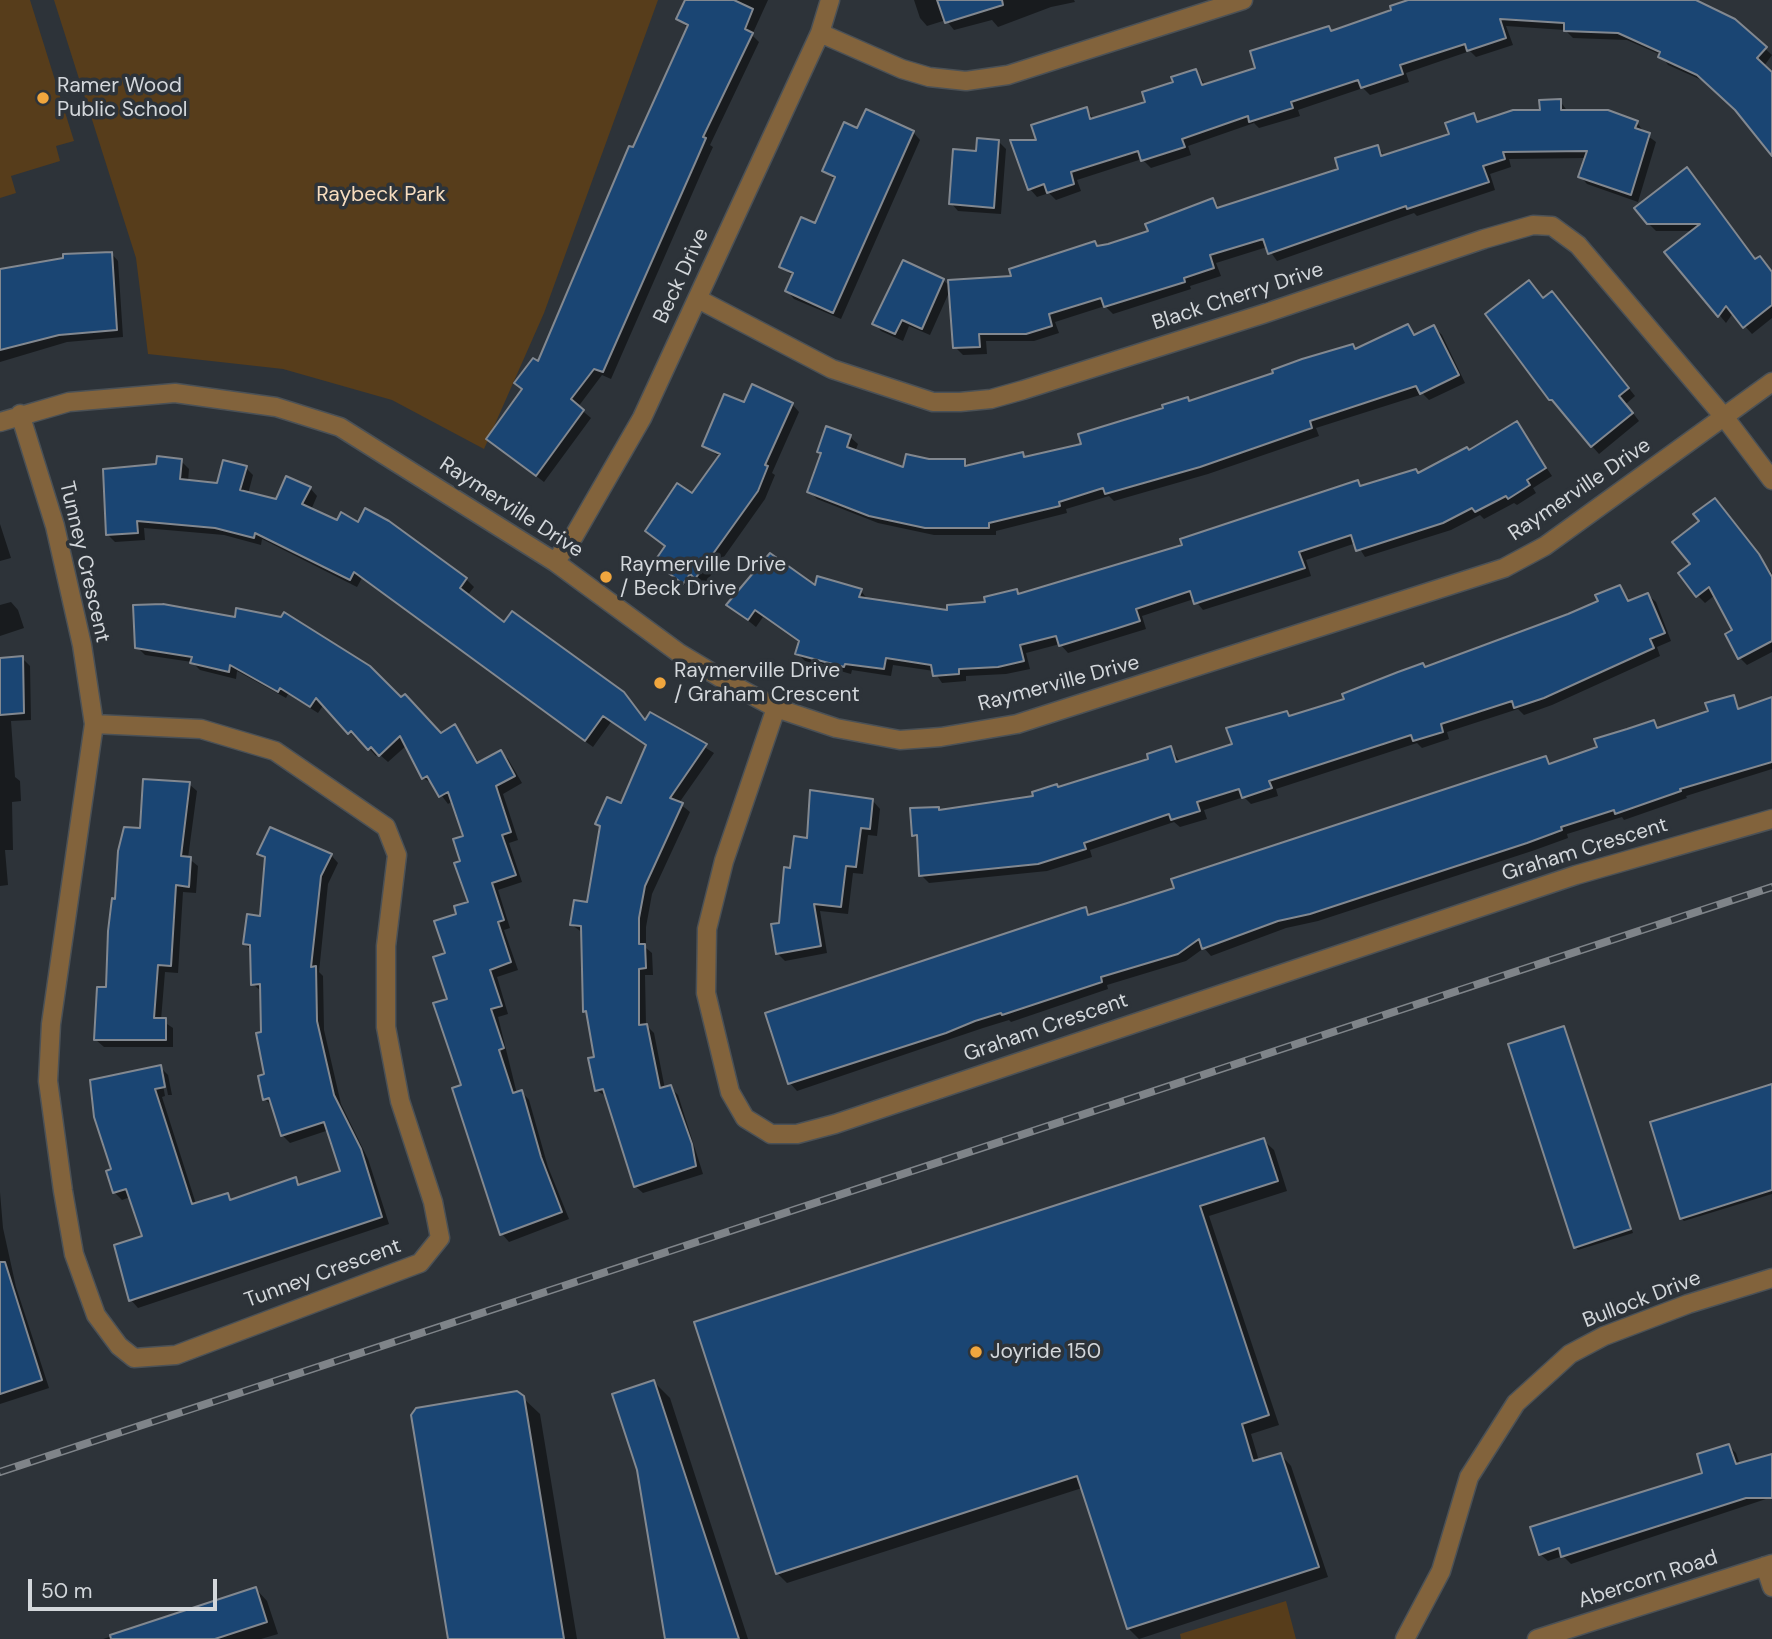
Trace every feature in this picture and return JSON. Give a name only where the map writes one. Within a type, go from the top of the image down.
[{"type":"street","name":"Beck Drive","points":[[555,562],[574,536],[642,418],[820,33],[830,0]]},
{"type":"street","points":[[820,33],[902,69],[929,77],[966,81],[1008,75],[1243,0]]},
{"type":"street","name":"Black Cherry Drive","points":[[698,299],[832,369],[933,402],[970,401],[991,399],[1023,390],[1484,239],[1533,225],[1552,226],[1567,233],[1578,245],[1726,418]]},
{"type":"street","name":"Raymerville Drive","points":[[0,422],[20,414],[69,402],[175,393],[276,407],[340,427],[555,562],[679,653],[776,708],[866,736],[900,740],[941,737],[1017,724],[1503,568],[1545,546],[1726,418],[1772,382]]},
{"type":"street","name":"Tunney Crescent","points":[[20,414],[55,526],[82,645],[94,724],[51,1024],[48,1081],[53,1131],[74,1254],[96,1315],[119,1346],[134,1358],[176,1355],[420,1264],[440,1238],[433,1202],[400,1101],[386,1027],[386,946],[397,855],[386,827],[275,751],[201,729],[94,724]]},
{"type":"street","points":[[1726,418],[1772,480]]},
{"type":"street","name":"Graham Crescent","points":[[776,708],[724,861],[707,929],[706,993],[730,1092],[745,1118],[771,1134],[797,1134],[835,1124],[1563,879],[1772,818]]},
{"type":"street","name":"Bullock Drive","points":[[1405,1639],[1441,1571],[1469,1477],[1516,1403],[1570,1354],[1604,1336],[1688,1304],[1772,1278]]},
{"type":"street","points":[[1769,1565],[1772,1587]]},
{"type":"street","name":"Abercorn Road","points":[[1537,1639],[1769,1565]]},
{"type":"green space","points":[[0,0],[30,0],[74,141],[56,146],[60,161],[11,176],[16,193],[0,198]]},
{"type":"green space","name":"Raybeck Park","points":[[54,0],[658,0],[544,313],[484,449],[392,400],[283,369],[148,354],[136,258]]},
{"type":"green space","points":[[1286,1601],[1296,1639],[1181,1639],[1180,1634]]},
{"type":"building","points":[[685,0],[734,0],[753,9],[745,29],[753,33],[703,137],[706,138],[603,372],[594,369],[571,399],[584,410],[536,476],[486,439],[522,389],[514,383],[533,358],[538,361],[629,146],[633,147],[688,25],[676,19]]},
{"type":"building","points":[[937,0],[1002,0],[1003,5],[945,23]]},
{"type":"building","points":[[1408,0],[1696,0],[1735,19],[1767,47],[1757,58],[1772,72],[1772,156],[1735,110],[1697,75],[1658,57],[1660,52],[1618,33],[1564,31],[1564,23],[1500,19],[1506,38],[1467,51],[1465,44],[1400,65],[1403,74],[1361,88],[1358,80],[1291,102],[1293,108],[1249,122],[1248,116],[1182,139],[1185,147],[1141,161],[1138,151],[1071,172],[1074,184],[1047,193],[1044,184],[1028,190],[1010,140],[1036,140],[1031,125],[1087,107],[1090,119],[1145,102],[1142,92],[1173,82],[1171,77],[1196,69],[1202,85],[1255,68],[1250,51],[1329,26],[1331,31],[1391,10],[1390,6]]},
{"type":"building","points":[[1561,99],[1561,110],[1608,110],[1638,121],[1635,128],[1650,133],[1631,195],[1578,177],[1587,151],[1503,152],[1505,159],[1483,166],[1489,182],[1407,209],[1406,206],[1268,254],[1263,239],[1210,255],[1214,268],[1184,278],[1185,282],[1104,307],[1101,298],[1049,314],[1052,326],[1026,334],[979,334],[980,347],[953,348],[948,280],[1011,276],[1009,269],[1095,241],[1097,246],[1108,244],[1148,231],[1145,224],[1213,198],[1217,208],[1338,169],[1335,158],[1378,145],[1381,156],[1449,134],[1445,123],[1474,113],[1477,122],[1513,110],[1540,110],[1539,100]]},
{"type":"building","points":[[866,109],[914,131],[833,313],[785,291],[793,273],[779,267],[801,217],[815,223],[835,177],[822,171],[844,122],[857,128]]},
{"type":"building","points":[[977,138],[999,140],[994,208],[949,204],[953,149],[976,151]]},
{"type":"building","points":[[1687,167],[1755,259],[1760,256],[1772,272],[1772,305],[1743,328],[1726,306],[1718,317],[1664,252],[1700,224],[1647,224],[1634,208]]},
{"type":"building","points":[[112,252],[117,330],[59,335],[0,350],[0,269],[63,258],[63,254]]},
{"type":"building","points":[[903,260],[944,279],[922,329],[902,320],[895,334],[872,324]]},
{"type":"building","points":[[1529,280],[1543,298],[1552,291],[1629,388],[1619,396],[1633,413],[1591,447],[1552,400],[1549,400],[1485,314]]},
{"type":"building","points":[[1408,324],[1414,335],[1434,325],[1459,375],[1420,394],[1416,386],[1310,421],[1312,428],[1200,467],[1105,494],[1103,488],[1059,502],[1060,506],[989,523],[989,528],[925,528],[869,516],[807,492],[821,453],[817,452],[826,426],[851,435],[847,447],[903,467],[906,454],[929,459],[965,459],[965,466],[1023,452],[1024,457],[1081,444],[1078,434],[1163,408],[1162,405],[1188,397],[1189,401],[1273,373],[1272,370],[1302,359],[1353,344],[1355,349]]},
{"type":"building","points":[[752,384],[793,403],[765,465],[768,466],[758,491],[695,579],[690,574],[683,584],[654,562],[665,546],[645,531],[677,483],[692,493],[720,454],[702,446],[724,394],[744,402]]},
{"type":"building","points":[[1517,421],[1546,468],[1527,480],[1530,485],[1508,499],[1506,496],[1475,512],[1472,508],[1443,523],[1356,551],[1351,535],[1299,552],[1305,568],[1194,604],[1190,591],[1136,609],[1140,621],[1059,646],[1056,636],[1020,645],[1024,661],[998,667],[959,669],[959,674],[933,676],[931,665],[886,658],[884,669],[845,664],[844,667],[795,654],[799,641],[755,610],[748,620],[726,605],[770,553],[815,585],[817,576],[862,589],[859,597],[947,610],[947,605],[985,602],[984,597],[1017,589],[1018,594],[1182,545],[1180,539],[1358,480],[1360,486],[1416,469],[1418,473],[1467,447],[1469,450]]},
{"type":"building","points":[[157,456],[182,459],[180,479],[217,483],[223,460],[247,466],[240,490],[276,499],[286,476],[311,487],[302,504],[337,520],[341,512],[358,522],[365,508],[389,521],[467,578],[460,588],[504,622],[512,611],[624,692],[645,720],[650,712],[707,744],[670,798],[683,803],[645,886],[639,918],[639,944],[645,944],[646,968],[639,969],[639,1025],[647,1024],[660,1088],[671,1085],[692,1144],[696,1166],[634,1187],[603,1089],[595,1091],[588,1058],[594,1057],[586,1011],[583,1012],[581,926],[570,925],[574,900],[587,902],[600,826],[595,824],[607,797],[621,803],[646,745],[603,716],[585,741],[354,572],[350,580],[255,533],[254,538],[215,528],[137,521],[138,533],[106,535],[103,469],[156,464]]},
{"type":"building","points":[[1715,498],[1759,554],[1772,577],[1772,641],[1738,659],[1725,634],[1732,630],[1709,587],[1696,597],[1678,573],[1690,564],[1672,542],[1699,521],[1693,514]]},
{"type":"building","points":[[1620,585],[1628,601],[1648,593],[1665,633],[1650,639],[1654,648],[1544,698],[1514,708],[1512,701],[1441,724],[1443,732],[1413,741],[1411,735],[1269,781],[1272,788],[1242,798],[1239,789],[1197,802],[1200,811],[1171,820],[1169,814],[1084,843],[1086,849],[1038,864],[919,876],[917,835],[912,836],[910,808],[939,807],[939,810],[1033,796],[1032,792],[1057,784],[1058,787],[1148,759],[1147,754],[1171,746],[1176,762],[1232,744],[1226,728],[1287,711],[1289,716],[1344,699],[1342,694],[1398,672],[1423,663],[1425,667],[1568,614],[1598,601],[1595,595]]},
{"type":"building","points":[[163,604],[235,617],[236,608],[281,617],[284,612],[370,666],[401,697],[405,694],[441,733],[455,724],[477,763],[501,750],[515,776],[496,786],[511,832],[502,835],[516,875],[492,883],[504,920],[498,922],[511,962],[490,970],[502,1006],[491,1009],[504,1048],[499,1050],[513,1093],[522,1090],[541,1157],[562,1212],[500,1235],[452,1088],[461,1085],[433,1003],[447,999],[433,957],[445,953],[434,921],[456,914],[454,906],[468,902],[454,863],[460,861],[453,839],[463,836],[448,792],[439,797],[427,776],[422,779],[400,736],[379,756],[371,747],[368,750],[351,731],[348,734],[316,698],[310,707],[280,688],[278,692],[230,665],[229,672],[190,663],[192,657],[135,648],[133,605]]},
{"type":"building","points":[[23,656],[24,713],[0,715],[0,658]]},
{"type":"building","points":[[1734,695],[1738,709],[1772,697],[1772,762],[1680,789],[1681,791],[1615,814],[1614,810],[1561,827],[1562,830],[1527,843],[1310,914],[1278,921],[1202,949],[1199,939],[1178,954],[1101,977],[1102,982],[1002,1015],[1001,1013],[975,1021],[946,1033],[788,1084],[765,1013],[1082,908],[1086,907],[1088,915],[1174,888],[1171,879],[1546,756],[1549,764],[1597,747],[1594,739],[1654,720],[1657,728],[1708,711],[1705,703]]},
{"type":"building","points":[[143,779],[190,782],[181,856],[191,857],[189,887],[176,885],[171,966],[158,965],[154,1018],[166,1018],[166,1040],[94,1040],[97,987],[106,987],[108,931],[112,898],[115,899],[118,851],[124,827],[140,828]]},
{"type":"building","points":[[810,790],[873,799],[870,829],[861,828],[856,867],[846,866],[841,907],[814,904],[821,946],[776,954],[771,924],[779,923],[784,867],[790,868],[794,836],[807,838]]},
{"type":"building","points":[[270,827],[332,854],[321,876],[311,967],[316,966],[317,1021],[334,1095],[361,1149],[382,1217],[129,1301],[114,1245],[142,1236],[126,1189],[113,1193],[106,1171],[111,1169],[94,1117],[90,1080],[161,1065],[165,1087],[155,1089],[192,1204],[228,1193],[230,1200],[296,1177],[298,1185],[340,1171],[324,1122],[281,1136],[269,1098],[263,1100],[258,1076],[264,1074],[256,1033],[261,1032],[260,984],[251,985],[250,945],[243,944],[247,914],[260,916],[265,857],[257,854]]},
{"type":"building","points":[[1564,1026],[1631,1229],[1574,1248],[1508,1044]]},
{"type":"building","points":[[1772,1084],[1772,1190],[1680,1219],[1650,1122]]},
{"type":"building","name":"Joyride 150","points":[[1264,1138],[1278,1181],[1200,1206],[1269,1415],[1242,1424],[1253,1461],[1281,1453],[1319,1567],[1127,1629],[1077,1476],[776,1574],[694,1322]]},
{"type":"building","points":[[0,1262],[5,1262],[42,1380],[0,1394]]},
{"type":"building","points":[[654,1380],[739,1639],[665,1639],[637,1470],[612,1394]]},
{"type":"building","points":[[517,1391],[524,1396],[564,1639],[448,1639],[411,1415],[416,1408]]},
{"type":"building","points":[[1729,1444],[1736,1464],[1772,1454],[1772,1498],[1746,1498],[1561,1557],[1559,1548],[1539,1555],[1530,1527],[1702,1473],[1697,1454]]},
{"type":"building","points":[[256,1587],[267,1622],[215,1639],[111,1639],[110,1635]]},
{"type":"railway","points":[[0,1472],[1772,887]]},
{"type":"place","name":"Ramer Wood Public School","points":[[43,98]]},
{"type":"place","name":"Raymerville Drive / Beck Drive","points":[[606,577]]},
{"type":"place","name":"Raymerville Drive / Graham Crescent","points":[[660,683]]},
{"type":"place","name":"Joyride 150","points":[[976,1352]]}]
